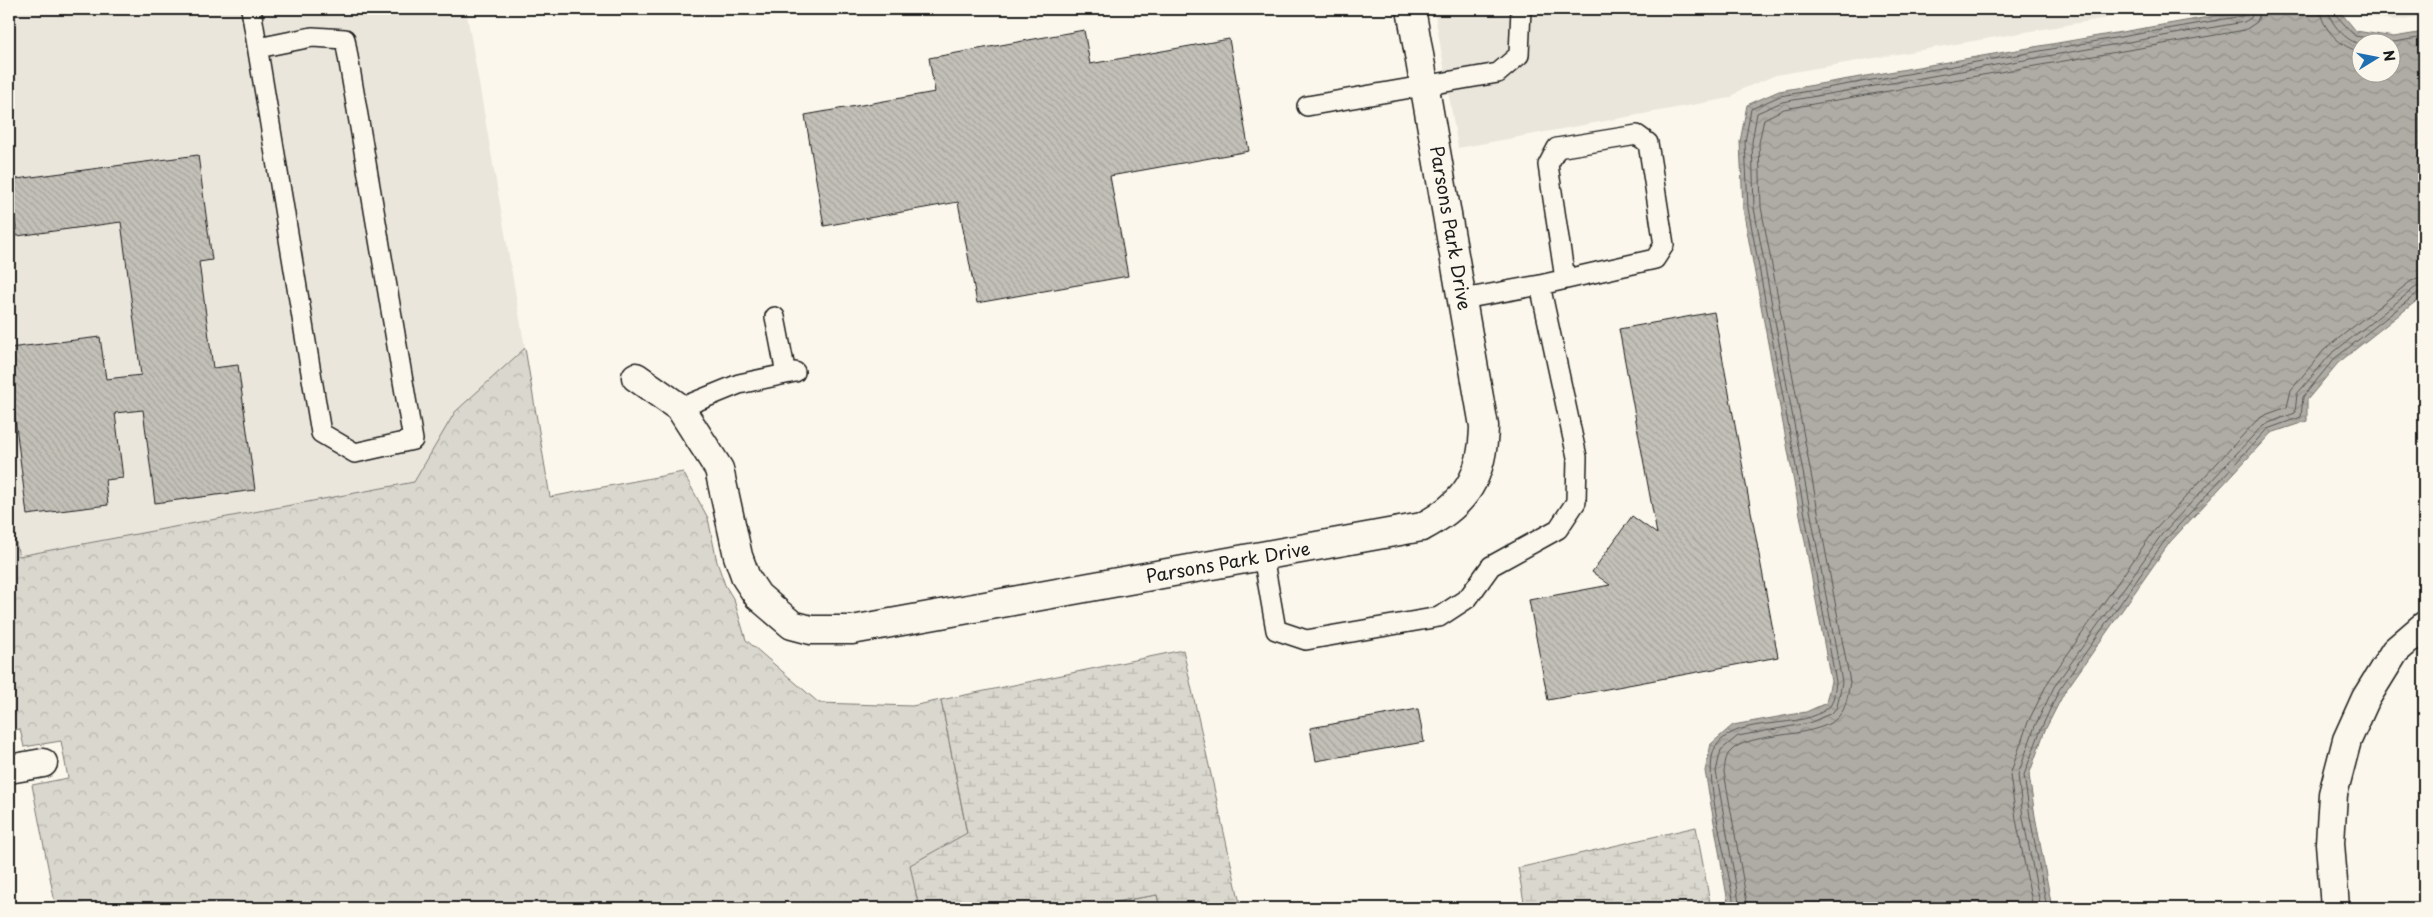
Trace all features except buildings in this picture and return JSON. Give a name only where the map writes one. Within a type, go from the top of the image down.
[{"type":"street","name":"Parsons Park Drive","points":[[636,377],[680,408],[719,469],[738,556],[746,578],[758,596],[776,614],[792,625],[811,630],[852,630],[1422,526],[1444,515],[1463,497],[1476,476],[1484,451],[1484,426],[1411,9]]},
{"type":"street","points":[[2335,908],[2330,843],[2333,794],[2347,740],[2366,698],[2395,651],[2424,626]]},
{"type":"street","points":[[9,769],[43,763]]},
{"type":"lane","points":[[251,9],[321,433],[355,453],[413,440],[345,39],[312,37],[258,48]]},
{"type":"lane","points":[[1306,106],[1498,73],[1519,54],[1521,9]]},
{"type":"lane","points":[[1463,299],[1540,285],[1655,259],[1664,245],[1648,143],[1637,135],[1557,148],[1548,165],[1565,279]]},
{"type":"lane","points":[[1263,556],[1276,630],[1306,640],[1439,617],[1468,598],[1491,566],[1558,530],[1576,502],[1577,457],[1540,285]]},
{"type":"lane","points":[[680,408],[739,384],[791,373],[775,317]]},
{"type":"shaded area","points":[[42,9],[466,9],[525,348],[456,412],[414,482],[18,556],[9,514],[9,14]]},
{"type":"shaded area","points":[[1434,9],[2159,9],[1776,75],[1740,90],[1730,98],[1458,148]]},
{"type":"shaded area","points":[[2360,9],[2424,9],[2424,16],[2394,20],[2366,16]]},
{"type":"green space","points":[[525,348],[550,497],[683,472],[708,518],[717,562],[725,585],[734,600],[746,640],[819,703],[912,706],[941,700],[967,834],[911,865],[919,908],[56,908],[32,785],[68,778],[61,741],[24,747],[20,729],[9,731],[9,514],[19,556],[414,482],[455,412]]},
{"type":"green space","points":[[1183,650],[1241,908],[1160,908],[1157,895],[1079,908],[919,908],[910,865],[967,833],[941,700]]},
{"type":"green space","points":[[1696,827],[1711,908],[1525,908],[1518,868]]},
{"type":"green space","points":[[1157,895],[1160,908],[1079,908]]},
{"type":"water","points":[[2255,9],[2338,9],[2356,31],[2362,32],[2350,32],[2350,82],[2400,82],[2400,36],[2424,32],[2424,295],[2338,363],[2307,400],[2307,421],[2271,433],[2170,542],[2064,693],[2045,730],[2029,775],[2052,908],[1729,908],[1705,771],[1711,744],[1733,725],[1806,712],[1826,703],[1831,681],[1743,209],[1740,142],[1747,105],[1779,91]]}]
